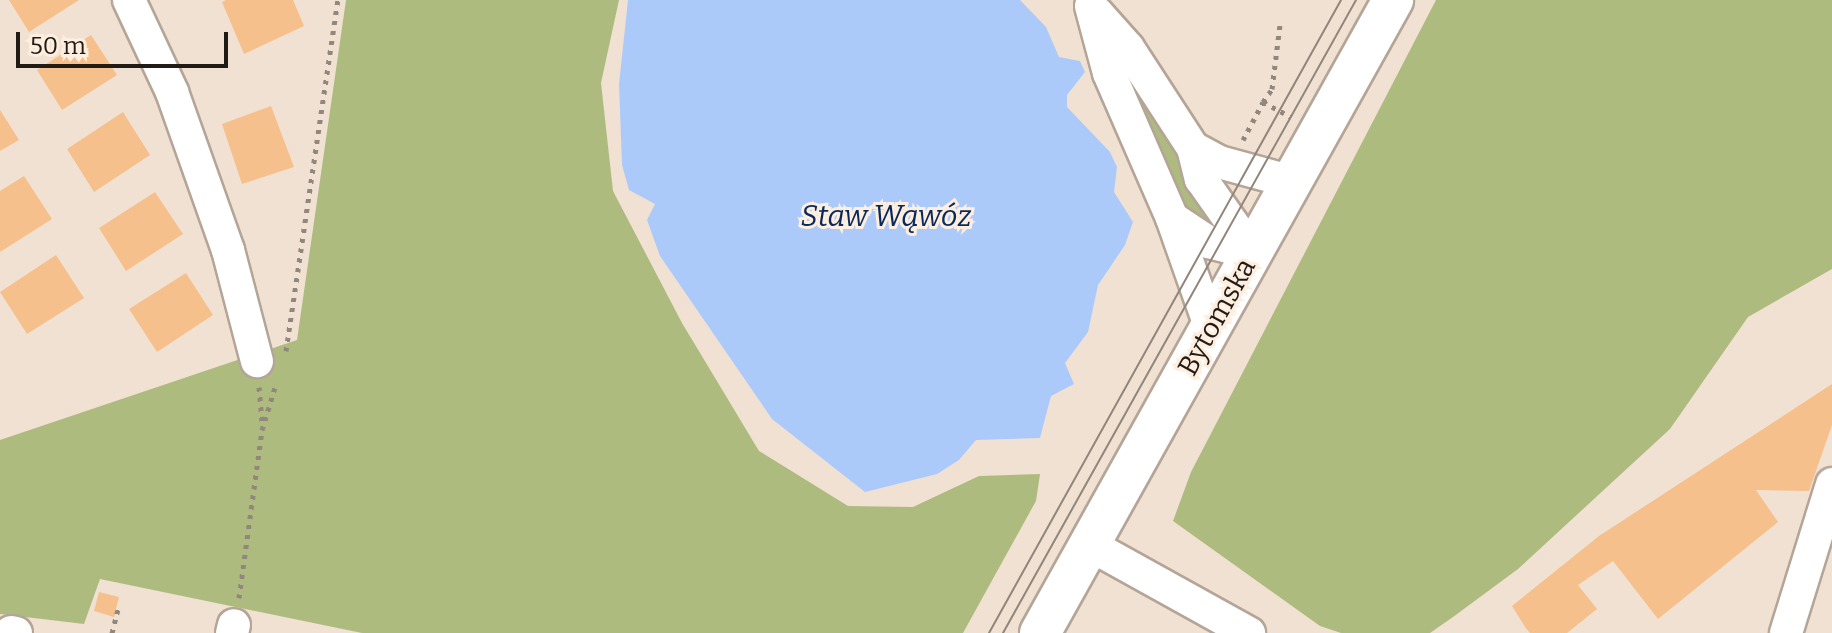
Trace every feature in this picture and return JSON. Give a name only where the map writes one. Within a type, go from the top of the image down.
[{"type":"main road","name":"Bytomska","points":[[1040,633],[1393,0]]},
{"type":"street","points":[[129,0],[172,92],[223,236],[274,362]]},
{"type":"street","points":[[1088,3],[1128,48],[1193,148],[1201,179],[1253,253]]},
{"type":"street","points":[[1088,3],[1109,73],[1172,218],[1211,329]]},
{"type":"street","points":[[1193,148],[1219,162],[1292,182]]},
{"type":"street","points":[[1172,218],[1208,242],[1253,253]]},
{"type":"street","points":[[1786,633],[1832,484]]},
{"type":"street","points":[[1090,545],[1249,633]]},
{"type":"path","points":[[233,629],[262,430],[338,0]]},
{"type":"path","points":[[1232,148],[1242,143],[1272,89],[1280,25]]},
{"type":"path","points":[[1263,102],[1318,132]]},
{"type":"path","points":[[262,430],[274,362]]},
{"type":"path","points":[[112,633],[119,605]]},
{"type":"green space","points":[[346,0],[619,0],[601,83],[613,191],[682,323],[759,451],[848,506],[913,507],[979,476],[1040,474],[1036,501],[963,633],[362,633],[100,579],[84,624],[0,614],[0,440],[297,340]]},
{"type":"green space","points":[[1436,0],[1832,0],[1832,269],[1748,317],[1670,429],[1518,569],[1430,633],[1341,633],[1320,626],[1173,521],[1191,472]]},
{"type":"green space","points":[[1128,66],[1209,207],[1208,222],[1180,203],[1122,67]]},
{"type":"water","name":"Staw Wąwóz","points":[[628,0],[1020,0],[1046,27],[1059,57],[1080,61],[1085,72],[1067,95],[1067,107],[1110,152],[1117,167],[1114,192],[1133,222],[1125,245],[1098,285],[1088,332],[1065,363],[1074,384],[1051,396],[1040,438],[976,440],[959,460],[937,474],[865,492],[772,419],[660,256],[647,220],[655,204],[629,190],[622,165],[619,84]]},
{"type":"building","points":[[9,0],[79,0],[29,32]]},
{"type":"building","points":[[293,0],[304,26],[244,54],[222,2]]},
{"type":"building","points":[[91,35],[117,75],[62,110],[37,70]]},
{"type":"building","points":[[271,106],[294,167],[242,184],[222,124]]},
{"type":"building","points":[[0,110],[19,140],[0,151]]},
{"type":"building","points":[[123,112],[150,155],[94,192],[67,149]]},
{"type":"building","points":[[24,176],[52,219],[0,252],[0,191]]},
{"type":"building","points":[[155,192],[183,234],[126,271],[99,228]]},
{"type":"building","points":[[56,255],[84,298],[27,334],[0,292]]},
{"type":"building","points":[[186,273],[213,315],[157,352],[129,309]]},
{"type":"building","points":[[1832,384],[1832,425],[1809,491],[1756,490],[1778,522],[1658,619],[1613,561],[1578,585],[1597,609],[1567,633],[1530,633],[1525,627],[1512,606],[1599,536]]},
{"type":"building","points":[[99,592],[119,597],[114,617],[94,611]]},
{"type":"tram line","points":[[989,633],[1341,0]]},
{"type":"tram line","points":[[1003,633],[1356,0]]}]
